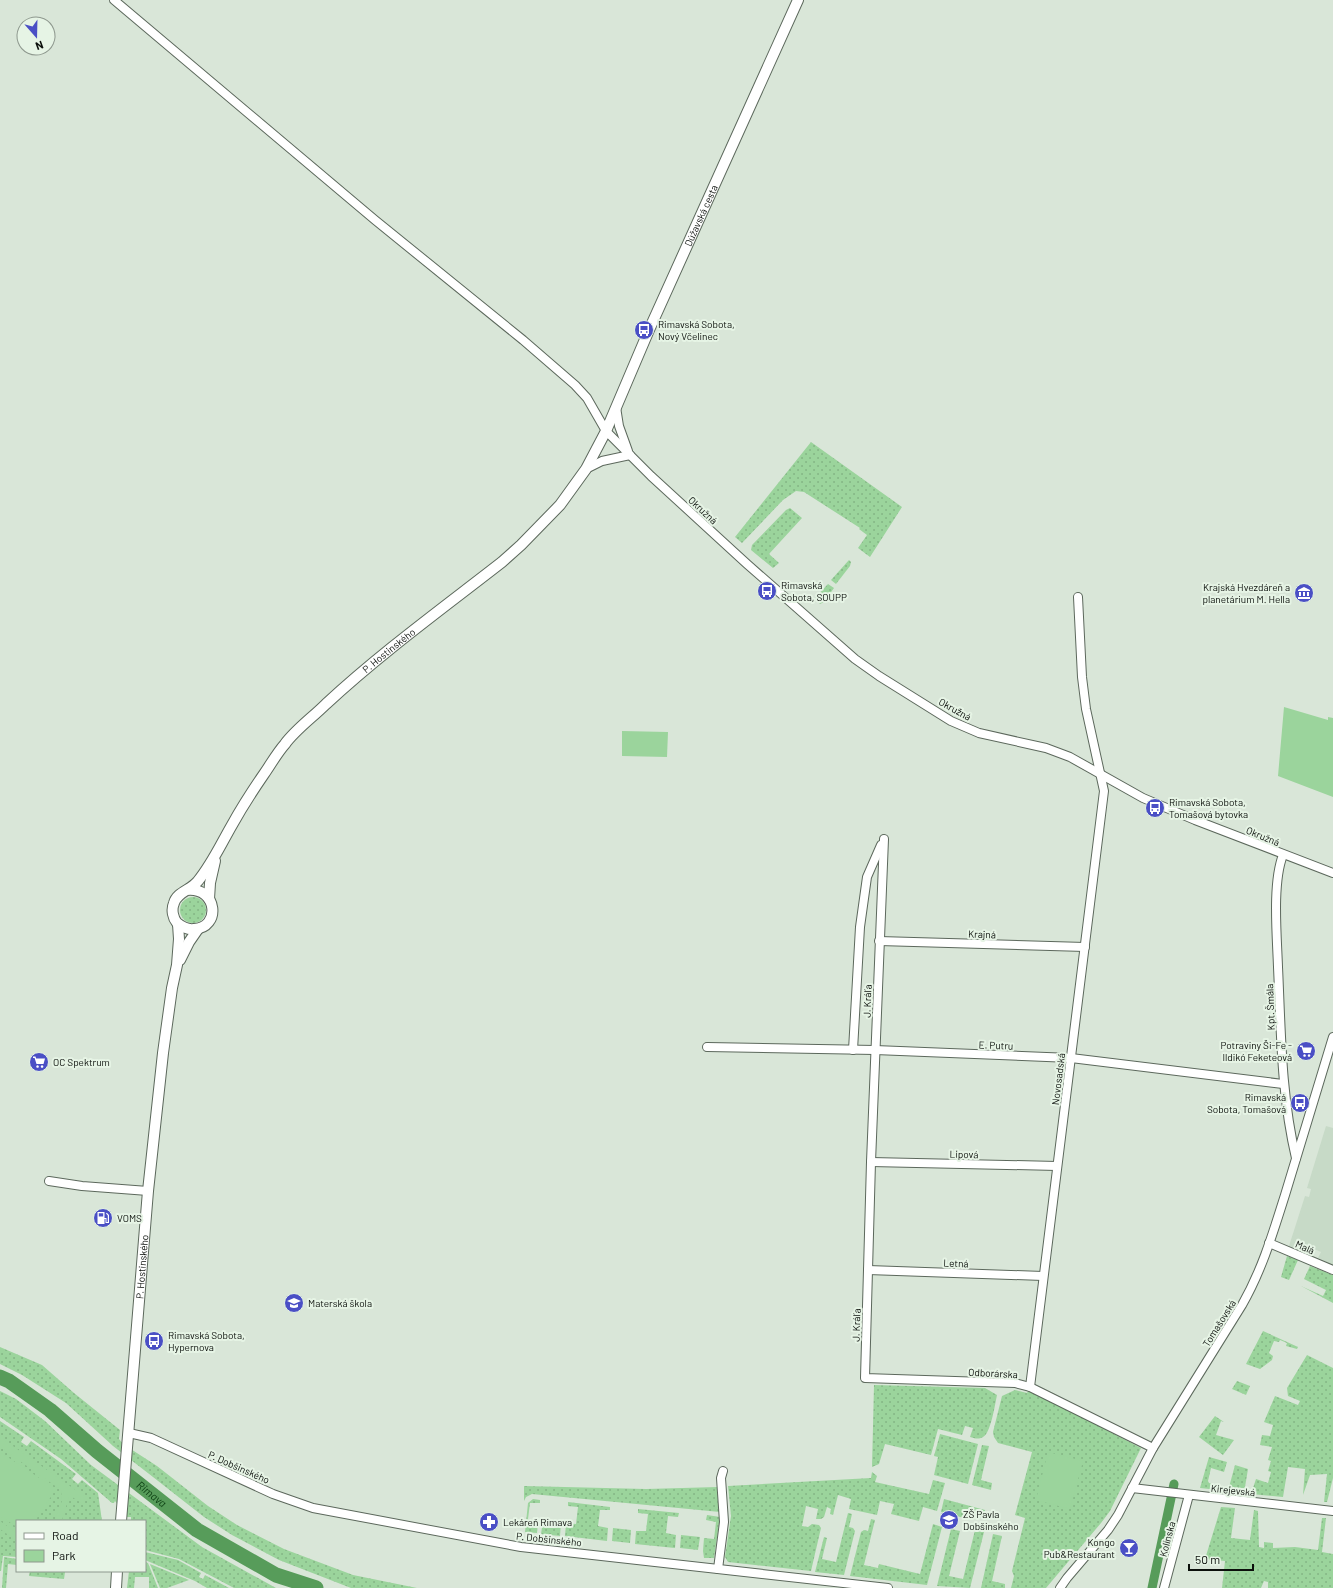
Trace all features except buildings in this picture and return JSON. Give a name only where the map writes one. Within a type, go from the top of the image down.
[{"type":"street","name":"Okružná","points":[[114,0],[369,215],[565,376],[587,398],[606,431],[630,455],[747,564],[855,659],[879,676],[952,721],[979,733],[1046,748],[1100,773],[1143,798],[1283,855],[1333,873]]},
{"type":"street","name":"Dúžavská cesta","points":[[606,431],[798,0]]},
{"type":"street","name":"Okružná","points":[[616,407],[619,426],[630,455]]},
{"type":"street","name":"P. Hostinského","points":[[122,1518],[148,1191],[163,1053],[172,988],[177,965],[180,931],[173,915],[173,903],[182,893],[200,879],[216,855],[232,824],[285,743],[347,685],[521,546],[560,505],[586,469],[606,431]]},
{"type":"street","name":"P. Hostinského","points":[[586,469],[602,461],[630,455]]},
{"type":"street","name":"Novosadská","points":[[1030,1387],[1104,791],[1086,708],[1082,677],[1078,597]]},
{"type":"street","name":"J. Kráľa","points":[[853,1050],[860,927],[867,877],[884,839],[871,1162],[865,1378]]},
{"type":"street","name":"P. Hostinského","points":[[177,965],[191,938],[198,929],[204,926],[211,916],[212,909],[209,899],[210,882],[216,855]]},
{"type":"street","name":"Kpt. Šmála","points":[[1283,855],[1279,870],[1277,929],[1283,1084],[1289,1130],[1296,1159]]},
{"type":"street","points":[[187,890],[199,891],[209,899]]},
{"type":"street","points":[[178,924],[186,929],[198,929]]},
{"type":"street","name":"Krajná","points":[[879,941],[1085,947]]},
{"type":"street","name":"Tomašovská","points":[[1060,1588],[1108,1530],[1118,1515],[1153,1448],[1254,1284],[1296,1159],[1333,1037]]},
{"type":"street","name":"E. Putru","points":[[707,1048],[875,1050],[1071,1058],[1283,1084]]},
{"type":"street","name":"Lipová","points":[[871,1162],[1057,1166]]},
{"type":"street","points":[[49,1181],[82,1186],[148,1191]]},
{"type":"street","name":"Malá","points":[[1269,1243],[1333,1270]]},
{"type":"street","name":"Letná","points":[[868,1270],[1044,1276]]},
{"type":"street","name":"Odborárska","points":[[865,1378],[1015,1383],[1030,1387],[1153,1448]]},
{"type":"street","name":"P. Dobšinského","points":[[129,1437],[151,1438],[273,1494],[313,1508],[521,1547],[888,1588]]},
{"type":"street","points":[[718,1569],[724,1522],[721,1478],[723,1471]]},
{"type":"street","name":"Kirejevská","points":[[1132,1488],[1333,1511]]},
{"type":"street","name":"Kolínska","points":[[1164,1588],[1189,1495]]},
{"type":"street","points":[[116,1588],[117,1572]]},
{"type":"shaded area","points":[[1326,1126],[1333,1128],[1333,1265],[1318,1258],[1321,1252],[1305,1245],[1302,1252],[1289,1246],[1305,1196],[1309,1197],[1311,1189],[1307,1188]]},
{"type":"green space","points":[[811,442],[902,507],[870,557],[858,548],[867,535],[859,529],[860,528],[804,492],[796,491],[783,500],[742,543],[735,537]]},
{"type":"green space","points":[[790,508],[802,518],[769,554],[779,563],[773,568],[751,550],[752,545],[786,510]]},
{"type":"green space","points":[[849,560],[851,562],[850,566],[836,584],[831,580]]},
{"type":"green space","points":[[828,584],[834,588],[824,602],[820,604],[815,598]]},
{"type":"green space","points":[[1284,707],[1328,720],[1328,717],[1333,718],[1333,797],[1278,776]]},
{"type":"green space","points":[[622,731],[668,732],[667,757],[622,756]]},
{"type":"green space","points":[[193,897],[202,901],[206,910],[202,919],[193,923],[184,919],[180,910],[184,901]]},
{"type":"green space","points":[[1287,1256],[1298,1260],[1289,1280],[1281,1277]]},
{"type":"green space","points":[[1310,1266],[1333,1275],[1333,1303],[1301,1286],[1323,1296],[1326,1290],[1304,1279]]},
{"type":"green space","points":[[1263,1331],[1298,1347],[1297,1349],[1286,1346],[1287,1343],[1280,1340],[1279,1342],[1274,1341],[1269,1353],[1273,1356],[1272,1360],[1260,1369],[1246,1364]]},
{"type":"green space","points":[[0,1347],[42,1365],[120,1430],[119,1439],[123,1444],[157,1466],[208,1506],[237,1525],[284,1549],[353,1575],[417,1588],[351,1588],[279,1560],[232,1535],[204,1517],[113,1446],[66,1403],[22,1375],[0,1364]]},
{"type":"green space","points":[[1307,1355],[1333,1368],[1333,1478],[1327,1502],[1324,1502],[1327,1474],[1310,1475],[1303,1495],[1305,1469],[1288,1467],[1283,1497],[1251,1494],[1256,1479],[1268,1483],[1271,1472],[1268,1471],[1271,1461],[1268,1460],[1272,1447],[1260,1445],[1262,1435],[1270,1436],[1273,1425],[1264,1422],[1275,1396],[1298,1405],[1300,1401],[1288,1396],[1287,1388]]},
{"type":"green space","points":[[1237,1381],[1250,1386],[1246,1395],[1232,1389]]},
{"type":"green space","points":[[874,1385],[985,1388],[997,1395],[988,1430],[983,1437],[978,1439],[970,1437],[973,1428],[965,1426],[962,1435],[938,1429],[931,1455],[885,1444],[879,1464],[872,1467]]},
{"type":"green space","points":[[1015,1390],[1027,1393],[1029,1390],[1141,1448],[1110,1511],[1046,1588],[1011,1588],[1014,1576],[1012,1571],[1025,1518],[1015,1515],[1032,1452],[998,1443],[993,1432],[1002,1396]]},
{"type":"green space","points":[[0,1391],[16,1399],[45,1421],[91,1465],[202,1547],[276,1588],[234,1588],[179,1559],[146,1550],[146,1520],[131,1520],[131,1517],[127,1517],[115,1501],[112,1503],[61,1459],[0,1417]]},
{"type":"green space","points":[[1215,1416],[1224,1422],[1221,1421],[1216,1435],[1234,1440],[1223,1455],[1199,1437]]},
{"type":"green space","points":[[0,1421],[24,1437],[21,1442],[27,1446],[31,1441],[76,1474],[72,1479],[78,1484],[82,1480],[98,1493],[102,1520],[16,1520],[16,1557],[3,1556],[0,1571]]},
{"type":"green space","points":[[940,1434],[978,1444],[968,1484],[934,1475],[938,1457],[934,1456]]},
{"type":"green space","points":[[0,1437],[87,1498],[83,1504],[72,1497],[69,1497],[62,1520],[54,1520],[62,1501],[61,1490],[0,1447]]},
{"type":"green space","points":[[982,1445],[989,1446],[981,1480],[992,1483],[991,1490],[972,1485]]},
{"type":"green space","points":[[0,1452],[56,1489],[36,1520],[16,1520],[16,1526],[0,1516]]},
{"type":"green space","points":[[1048,1452],[1083,1461],[1070,1509],[1036,1500]]},
{"type":"green space","points":[[1209,1457],[1227,1462],[1224,1472],[1211,1468],[1208,1481],[1209,1483],[1220,1486],[1219,1490],[1200,1488]]},
{"type":"green space","points":[[1235,1465],[1248,1469],[1244,1493],[1228,1491]]},
{"type":"green space","points":[[872,1472],[877,1476],[875,1482],[929,1494],[933,1480],[945,1483],[937,1511],[923,1507],[919,1521],[891,1514],[894,1504],[880,1501],[877,1515],[849,1509],[851,1499],[838,1495],[833,1515],[830,1514],[831,1509],[827,1507],[824,1517],[821,1519],[816,1519],[818,1509],[806,1506],[802,1526],[808,1527],[812,1524],[819,1525],[821,1528],[811,1571],[728,1562],[725,1557],[731,1516],[728,1486],[871,1478]]},
{"type":"green space","points":[[524,1486],[646,1489],[718,1487],[720,1512],[532,1494],[526,1497],[524,1501]]},
{"type":"green space","points":[[533,1499],[540,1500],[540,1503],[530,1503],[528,1519],[538,1521],[537,1533],[525,1532],[528,1503]]},
{"type":"green space","points":[[944,1499],[985,1510],[984,1517],[965,1513],[964,1518],[941,1512]]},
{"type":"green space","points":[[568,1502],[610,1507],[610,1510],[600,1510],[598,1526],[608,1528],[607,1541],[565,1536],[566,1523],[576,1524],[578,1507],[568,1506]]},
{"type":"green space","points":[[1221,1507],[1235,1508],[1231,1538],[1250,1540],[1254,1510],[1258,1511],[1259,1547],[1264,1548],[1264,1542],[1273,1543],[1273,1548],[1295,1547],[1318,1550],[1322,1518],[1326,1518],[1322,1552],[1333,1554],[1333,1588],[1268,1588],[1268,1582],[1264,1581],[1261,1588],[1222,1588],[1225,1561],[1205,1559]]},
{"type":"green space","points":[[638,1509],[679,1513],[678,1517],[668,1516],[666,1533],[676,1535],[675,1548],[635,1544],[636,1531],[646,1531],[648,1514],[638,1513]]},
{"type":"green space","points":[[848,1513],[852,1514],[849,1527],[853,1528],[855,1531],[844,1575],[815,1572],[824,1537],[827,1538],[822,1559],[836,1562]]},
{"type":"green space","points":[[707,1515],[720,1517],[714,1558],[704,1558],[704,1538],[714,1539],[716,1522],[706,1520]]},
{"type":"green space","points":[[871,1519],[875,1520],[864,1565],[878,1568],[879,1564],[920,1574],[933,1524],[942,1527],[927,1585],[850,1576],[861,1532],[864,1530],[868,1531]]},
{"type":"green space","points":[[0,1521],[16,1532],[16,1540],[0,1529]]},
{"type":"green space","points":[[543,1521],[561,1523],[560,1536],[541,1534]]},
{"type":"green space","points":[[613,1528],[631,1530],[630,1543],[612,1541]]},
{"type":"green space","points":[[951,1529],[960,1531],[949,1576],[963,1579],[975,1530],[984,1532],[970,1588],[937,1586]]},
{"type":"green space","points":[[993,1534],[1002,1536],[992,1581],[1005,1584],[1005,1588],[981,1588]]},
{"type":"green space","points":[[681,1535],[700,1537],[698,1550],[680,1548]]},
{"type":"green space","points":[[146,1552],[178,1560],[201,1573],[199,1577],[203,1579],[205,1575],[229,1588],[207,1588],[195,1581],[146,1560]]},
{"type":"green space","points":[[4,1557],[16,1559],[16,1565],[8,1564],[6,1588],[2,1588]]},
{"type":"green space","points":[[146,1562],[148,1563],[158,1588],[149,1588],[149,1577],[135,1577],[134,1588],[127,1588],[129,1572],[146,1572]]},
{"type":"green space","points":[[150,1564],[189,1580],[167,1588],[160,1588]]},
{"type":"green space","points":[[30,1572],[65,1572],[64,1579],[29,1576]]},
{"type":"waterway","name":"Rimava","points":[[0,1377],[9,1381],[50,1410],[97,1451],[197,1530],[276,1575],[316,1588]]},
{"type":"waterway","points":[[1152,1588],[1174,1484]]},
{"type":"place","name":"Rimavská Sobota, Nový Včelinec","points":[[644,330]]},
{"type":"place","name":"Rimavská Sobota, SOUPP","points":[[767,591]]},
{"type":"place","name":"Krajská Hvezdáreň a planetárium M. Hella","points":[[1304,593]]},
{"type":"place","name":"Rimavská Sobota, Tomašová bytovka","points":[[1155,808]]},
{"type":"place","name":"Potraviny Ši-Fe - Ildikó Feketeová","points":[[1306,1051]]},
{"type":"place","name":"OC Spektrum","points":[[39,1062]]},
{"type":"place","name":"Rimavská Sobota, Tomašová","points":[[1300,1103]]},
{"type":"place","name":"VOMS","points":[[103,1218]]},
{"type":"place","name":"Materská škola","points":[[294,1303]]},
{"type":"place","name":"Rimavská Sobota, Hypernova","points":[[154,1341]]},
{"type":"place","name":"ZŠ Pavla Dobšinského","points":[[949,1520]]},
{"type":"place","name":"Lekáreň Rimava","points":[[489,1522]]},
{"type":"place","name":"Kongo Pub&Restaurant","points":[[1129,1548]]}]
